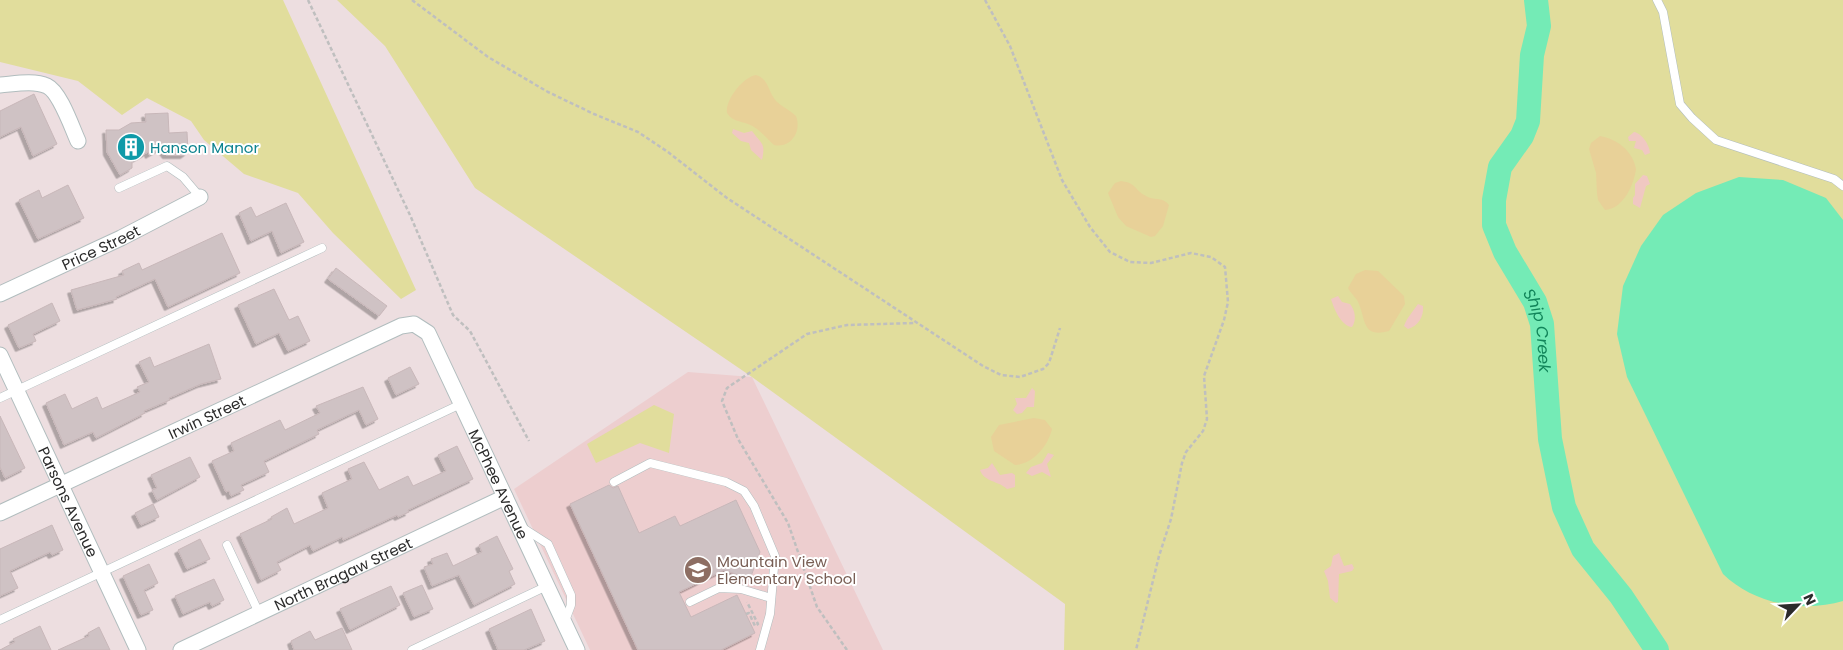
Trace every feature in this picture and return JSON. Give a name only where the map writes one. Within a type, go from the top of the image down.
[{"type":"street","points":[[0,85],[22,83],[48,86],[58,98],[78,141]]},
{"type":"street","name":"Price Street","points":[[0,294],[121,238],[200,197]]},
{"type":"street","name":"McPhee Avenue","points":[[414,324],[428,333],[577,650]]},
{"type":"street","name":"Irwin Street","points":[[0,513],[401,326],[414,324]]},
{"type":"street","name":"Parsons Avenue","points":[[0,355],[138,650]]},
{"type":"street","name":"North Bragaw Street","points":[[181,650],[505,497]]},
{"type":"lane","points":[[1657,0],[1663,12],[1680,104],[1692,118],[1716,140],[1834,179],[1843,186]]},
{"type":"lane","points":[[119,188],[167,166],[184,177],[200,197]]},
{"type":"lane","points":[[0,398],[322,248]]},
{"type":"lane","points":[[0,620],[462,404]]},
{"type":"lane","points":[[614,482],[650,463],[726,482],[744,491],[754,506],[775,556],[771,598],[760,650]]},
{"type":"lane","points":[[519,526],[548,544],[572,595],[571,605],[564,622]]},
{"type":"lane","points":[[227,545],[259,613]]},
{"type":"lane","points":[[412,650],[547,586]]},
{"type":"lane","points":[[690,602],[719,588],[741,589],[771,598]]},
{"type":"path","points":[[308,0],[410,215],[453,315],[470,331],[529,441]]},
{"type":"path","points":[[412,0],[488,57],[539,87],[594,114],[638,132],[668,152],[727,198],[983,366],[1002,375],[1020,377],[1043,369],[1049,363],[1060,328]]},
{"type":"path","points":[[985,0],[1010,46],[1062,180],[1090,227],[1110,252],[1130,262],[1151,263],[1191,253],[1211,257],[1225,267],[1228,302],[1224,320],[1204,376],[1207,419],[1203,431],[1186,452],[1182,463],[1171,519],[1159,556],[1136,650]]},
{"type":"path","points":[[847,650],[817,607],[788,523],[738,439],[722,401],[727,388],[807,334],[848,325],[916,323]]},
{"type":"path","points":[[741,589],[758,624],[755,626],[749,613],[746,614]]},
{"type":"shaded area","points":[[0,0],[283,0],[416,290],[401,299],[333,233],[298,193],[244,174],[204,140],[191,121],[147,98],[122,115],[78,81],[0,62]]},
{"type":"shaded area","points":[[337,0],[1843,0],[1843,650],[1064,650],[1065,604],[752,377],[475,188],[385,46]]},
{"type":"shaded area","points":[[756,75],[763,79],[776,101],[796,116],[796,133],[790,142],[780,146],[774,145],[756,128],[734,119],[727,113],[729,102],[736,90],[746,80]]},
{"type":"shaded area","points":[[1600,136],[1618,143],[1628,151],[1636,169],[1630,189],[1622,201],[1611,209],[1605,210],[1598,200],[1596,173],[1589,149],[1591,143]]},
{"type":"shaded area","points":[[1739,177],[1783,180],[1826,198],[1843,220],[1843,601],[1828,605],[1796,606],[1764,599],[1749,593],[1723,574],[1627,377],[1617,334],[1623,286],[1641,246],[1663,215],[1696,193]]},
{"type":"shaded area","points":[[1121,181],[1130,183],[1146,196],[1164,200],[1169,205],[1163,226],[1155,236],[1151,237],[1126,226],[1118,217],[1108,193],[1115,183]]},
{"type":"shaded area","points":[[1365,270],[1378,271],[1404,296],[1405,304],[1389,331],[1374,332],[1367,327],[1358,302],[1348,288],[1356,274]]},
{"type":"shaded area","name":"Mountain View Elementary School","points":[[688,372],[752,377],[883,650],[590,650],[514,489]]},
{"type":"shaded area","points":[[654,405],[674,414],[669,453],[640,443],[596,463],[587,444]]},
{"type":"shaded area","points":[[1034,418],[1045,420],[1052,429],[1047,442],[1034,458],[1015,465],[994,451],[991,437],[999,425]]},
{"type":"sand","points":[[733,129],[744,133],[752,131],[763,146],[762,160],[751,150],[749,143],[741,141],[732,133]]},
{"type":"sand","points":[[1634,132],[1645,140],[1650,153],[1645,155],[1642,150],[1634,148],[1636,141],[1629,141],[1628,137]]},
{"type":"sand","points":[[1643,175],[1647,176],[1650,184],[1646,186],[1640,208],[1633,204],[1633,198],[1635,195],[1635,184]]},
{"type":"sand","points":[[1338,296],[1342,302],[1350,304],[1353,309],[1355,318],[1352,327],[1344,324],[1338,316],[1331,299]]},
{"type":"sand","points":[[1418,304],[1423,306],[1421,317],[1415,326],[1408,329],[1404,326]]},
{"type":"sand","points":[[1032,388],[1035,391],[1034,407],[1027,407],[1022,413],[1017,414],[1013,410],[1017,404],[1015,398],[1026,398]]},
{"type":"sand","points":[[1048,453],[1054,455],[1047,464],[1051,477],[1042,472],[1032,476],[1026,473],[1031,467],[1042,463]]},
{"type":"sand","points":[[992,463],[1000,475],[1012,473],[1015,475],[1015,487],[1007,489],[982,474],[980,470],[988,468]]},
{"type":"sand","points":[[1339,553],[1344,566],[1352,564],[1354,568],[1352,571],[1339,574],[1338,602],[1336,603],[1330,598],[1328,581],[1324,571],[1331,566],[1333,556]]},
{"type":"building","points":[[34,94],[57,144],[33,156],[21,127],[0,137],[0,111]]},
{"type":"building","name":"Hanson Manor","points":[[168,113],[169,133],[187,132],[188,152],[184,155],[166,155],[161,148],[149,155],[148,152],[132,161],[132,168],[120,175],[107,152],[106,130],[119,130],[131,123],[146,122],[145,114]]},
{"type":"building","points":[[68,185],[84,218],[38,239],[19,200],[39,190],[42,198]]},
{"type":"building","points":[[286,203],[304,242],[281,253],[272,231],[251,241],[239,213],[251,207],[256,217]]},
{"type":"building","points":[[222,233],[240,273],[168,307],[155,279],[116,297],[117,299],[77,310],[71,290],[124,275],[122,271],[139,263],[142,270]]},
{"type":"building","points":[[336,268],[387,306],[379,316],[328,279]]},
{"type":"building","points":[[274,289],[289,320],[298,316],[310,341],[288,351],[279,333],[256,344],[238,305]]},
{"type":"building","points":[[52,303],[60,321],[33,334],[36,341],[19,348],[8,325]]},
{"type":"building","points":[[209,344],[221,379],[201,384],[169,398],[170,400],[144,411],[145,413],[96,438],[93,432],[64,445],[46,403],[65,394],[72,409],[97,397],[102,409],[140,392],[137,387],[149,382],[139,362],[150,357],[154,367]]},
{"type":"building","points":[[410,367],[419,384],[396,395],[388,378]]},
{"type":"building","points":[[363,387],[378,419],[366,425],[359,410],[317,430],[319,434],[264,461],[269,472],[241,485],[244,490],[231,496],[229,491],[226,492],[212,461],[234,451],[231,443],[280,420],[285,430],[320,413],[316,406]]},
{"type":"building","points":[[0,416],[25,468],[5,478],[0,467]]},
{"type":"building","points":[[457,446],[473,479],[408,510],[409,512],[398,517],[397,515],[343,540],[342,537],[313,551],[310,545],[277,562],[281,570],[261,580],[240,534],[272,519],[271,517],[287,508],[294,524],[328,508],[322,493],[352,479],[348,469],[364,462],[379,490],[408,476],[413,486],[446,471],[438,455]]},
{"type":"building","points":[[190,457],[200,477],[157,500],[152,490],[157,488],[151,475]]},
{"type":"building","points":[[609,485],[613,488],[618,486],[639,533],[675,516],[680,526],[736,500],[760,552],[750,579],[724,570],[679,592],[691,617],[737,595],[755,633],[721,650],[638,650],[570,504]]},
{"type":"building","points":[[153,504],[159,517],[141,525],[135,513]]},
{"type":"building","points":[[52,525],[63,550],[52,555],[50,552],[10,571],[18,588],[0,596],[0,549]]},
{"type":"building","points":[[497,536],[513,569],[509,571],[515,584],[474,605],[459,575],[432,586],[424,567],[433,564],[431,559],[447,553],[453,566],[482,552],[479,545]]},
{"type":"building","points":[[200,539],[210,559],[187,569],[178,550]]},
{"type":"building","points":[[149,564],[158,583],[144,590],[153,610],[141,615],[123,576]]},
{"type":"building","points":[[214,579],[224,600],[212,606],[210,602],[183,614],[175,596]]},
{"type":"building","points":[[422,585],[433,609],[414,617],[403,593]]},
{"type":"building","points":[[391,586],[400,605],[350,630],[340,609]]},
{"type":"building","points":[[531,609],[545,641],[524,650],[498,650],[489,629]]},
{"type":"building","points":[[40,626],[51,650],[0,650],[15,642],[13,639]]},
{"type":"building","points":[[99,627],[110,650],[58,650],[89,636],[88,633]]},
{"type":"building","points":[[342,628],[352,650],[294,650],[291,641],[310,631],[315,640]]},
{"type":"waterway","name":"Ship Creek","points":[[1536,0],[1539,26],[1532,55],[1528,121],[1522,136],[1500,167],[1494,200],[1494,225],[1505,252],[1535,302],[1542,324],[1550,439],[1564,507],[1583,549],[1621,596],[1657,650]]},
{"type":"place","name":"Hanson Manor","points":[[131,147]]},
{"type":"place","name":"Mountain View Elementary School","points":[[698,570]]}]
